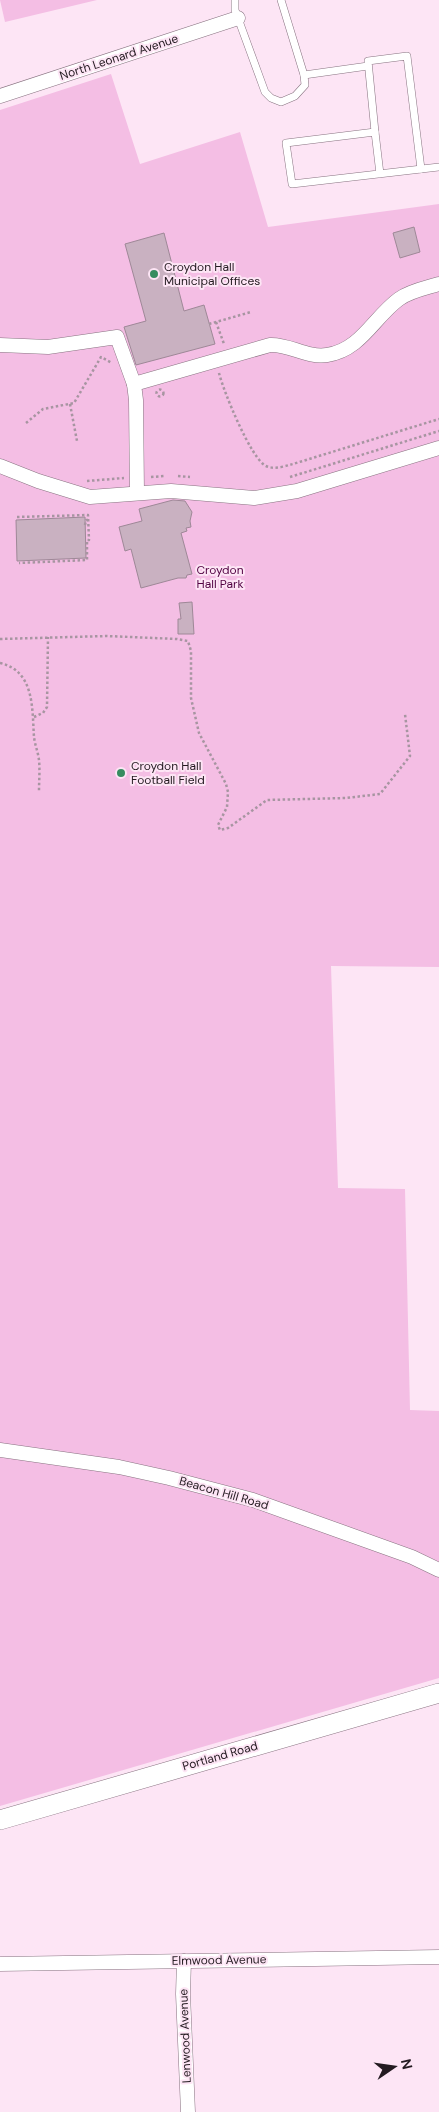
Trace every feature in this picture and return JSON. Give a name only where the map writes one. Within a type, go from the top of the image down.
[{"type":"street","name":"North Leonard Avenue","points":[[0,96],[238,18]]},
{"type":"street","points":[[134,384],[270,345],[281,346],[309,355],[322,356],[336,353],[348,348],[364,336],[398,299],[439,284]]},
{"type":"street","points":[[5,345],[48,347],[117,338],[134,384],[136,400],[137,493]]},
{"type":"street","points":[[0,466],[82,495],[101,497],[171,491],[244,498],[282,495],[439,448]]},
{"type":"street","name":"Beacon Hill Road","points":[[0,1450],[119,1468],[169,1478],[253,1500],[412,1557],[439,1570]]},
{"type":"street","name":"Portland Road","points":[[0,1820],[439,1693]]},
{"type":"street","name":"Elmwood Avenue","points":[[0,1964],[439,1957]]},
{"type":"street","name":"Lenwood Avenue","points":[[184,1961],[183,1994],[188,2112]]},
{"type":"lane","points":[[235,0],[235,10],[265,92],[271,98],[281,102],[295,96],[305,85],[304,75],[280,0]]},
{"type":"lane","points":[[380,174],[368,61],[407,56],[421,169]]},
{"type":"lane","points":[[304,75],[368,66]]},
{"type":"lane","points":[[375,132],[286,143],[292,184],[439,167]]},
{"type":"path","points":[[209,324],[251,312]]},
{"type":"path","points":[[216,322],[225,358],[220,365],[220,375],[233,411],[254,453],[262,463],[270,467],[293,464],[439,419]]},
{"type":"path","points":[[26,423],[43,409],[74,403],[101,357],[118,367]]},
{"type":"path","points":[[70,404],[77,441]]},
{"type":"path","points":[[289,477],[439,432]]},
{"type":"path","points":[[142,477],[168,476]]},
{"type":"path","points":[[174,476],[192,477]]},
{"type":"path","points":[[80,481],[133,478]]},
{"type":"path","points":[[17,518],[88,515],[89,540],[87,540]]},
{"type":"path","points":[[85,525],[86,520],[88,520]]},
{"type":"path","points":[[19,563],[87,560],[87,535],[85,535]]},
{"type":"path","points":[[34,716],[43,713],[47,707],[48,637]]},
{"type":"path","points":[[0,639],[127,637],[188,641],[191,651],[191,698],[198,733],[228,788],[227,807],[218,825],[220,830],[228,828],[265,801],[346,798],[380,794],[410,756],[405,714]]},
{"type":"path","points":[[0,663],[14,669],[23,679],[32,698],[34,736],[39,758],[39,791]]},
{"type":"green space","points":[[0,0],[97,0],[5,22]]},
{"type":"green space","name":"Croydon Hall Park","points":[[111,74],[140,164],[240,132],[268,227],[439,204],[439,967],[331,966],[338,1188],[405,1189],[410,1410],[439,1411],[439,1678],[0,1806],[0,110]]},
{"type":"building","points":[[414,227],[420,252],[400,258],[393,233]]},
{"type":"building","name":"Croydon Hall Municipal Offices","points":[[164,233],[184,311],[204,305],[215,344],[136,365],[124,327],[146,321],[125,244]]},
{"type":"building","points":[[173,500],[185,501],[192,512],[191,527],[186,528],[187,531],[181,533],[192,574],[187,575],[186,578],[178,578],[141,588],[131,549],[125,551],[119,527],[142,521],[139,509]]},
{"type":"building","points":[[85,517],[86,558],[17,561],[16,520]]},
{"type":"building","points":[[192,602],[194,634],[178,634],[178,619],[181,619],[179,603]]},
{"type":"place","name":"Croydon Hall Municipal Offices","points":[[154,274]]},
{"type":"place","name":"Croydon Hall Football Field","points":[[121,773]]}]
